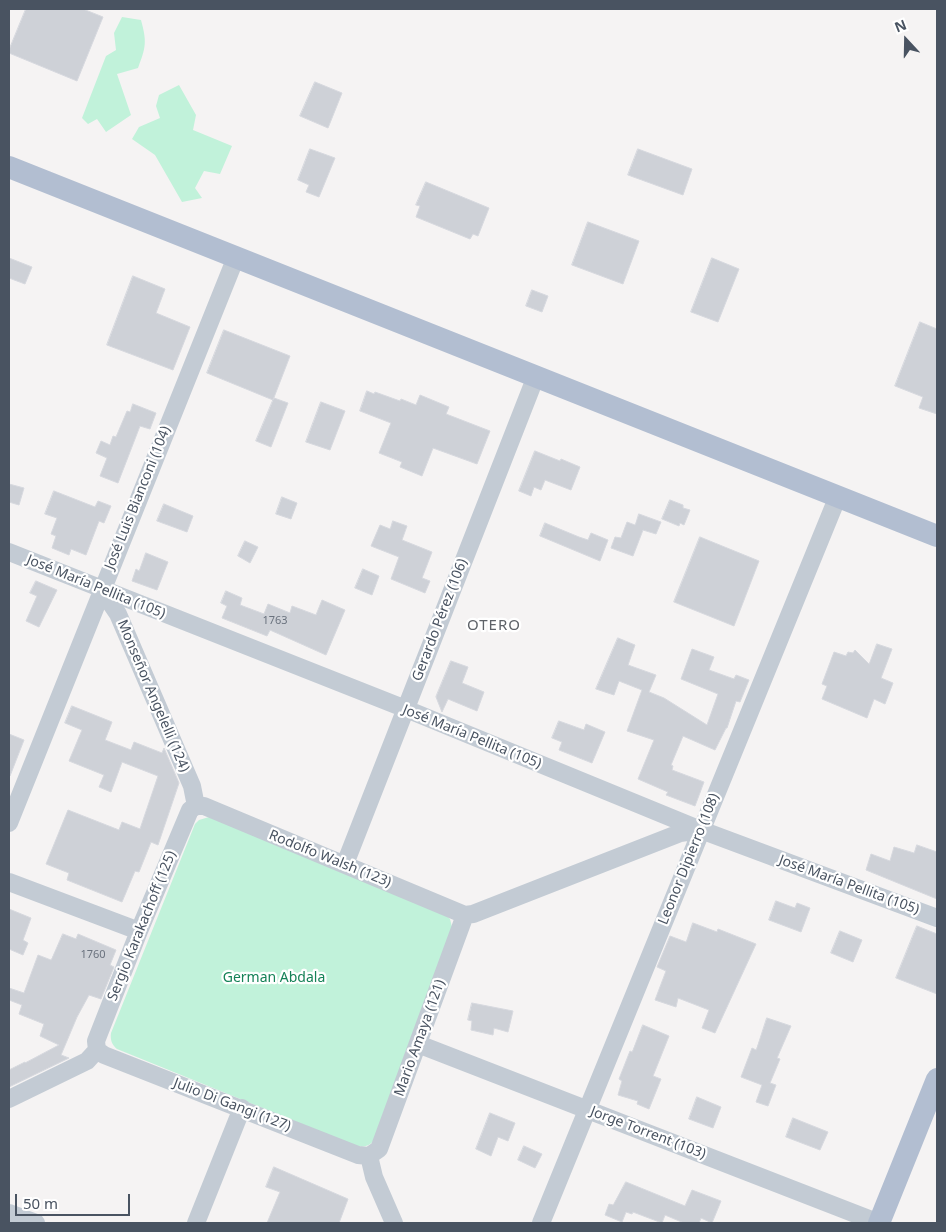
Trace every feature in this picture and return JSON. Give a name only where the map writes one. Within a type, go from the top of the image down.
[{"type":"main road","points":[[9,166],[937,536]]},
{"type":"main road","points":[[879,1223],[937,1079]]},
{"type":"street","name":"José Luis Bianconi (104)","points":[[9,823],[101,589],[236,257]]},
{"type":"street","name":"Gerardo Pérez (106)","points":[[345,864],[536,376]]},
{"type":"street","name":"Leonor Dipierro (108)","points":[[541,1223],[838,496]]},
{"type":"street","name":"José María Pellita (105)","points":[[9,552],[406,709],[701,830],[937,918]]},
{"type":"street","name":"Monseñor Angelelli (124)","points":[[101,589],[118,614],[192,786],[196,806]]},
{"type":"street","name":"Rodolfo Walsh (123)","points":[[196,806],[204,806],[464,915]]},
{"type":"street","name":"Sergio Karakachoff (125)","points":[[97,1050],[96,1041],[139,931],[190,810],[196,806]]},
{"type":"street","points":[[464,915],[473,914],[680,834],[701,830]]},
{"type":"street","points":[[9,882],[139,931]]},
{"type":"street","name":"Mario Amaya (121)","points":[[369,1156],[379,1150],[464,915]]},
{"type":"street","name":"Jorge Torrent (103)","points":[[418,1044],[879,1223]]},
{"type":"street","points":[[9,1099],[87,1061],[97,1050]]},
{"type":"street","name":"Julio Di Gangi (127)","points":[[97,1050],[104,1055],[358,1155],[369,1156]]},
{"type":"street","points":[[196,1223],[242,1108]]},
{"type":"street","points":[[369,1156],[374,1177],[394,1223]]},
{"type":"street","points":[[9,1213],[36,1223]]},
{"type":"green space","points":[[122,17],[141,20],[145,44],[138,68],[117,74],[131,115],[106,132],[97,119],[88,124],[82,118],[106,56],[116,50],[114,33]]},
{"type":"green space","points":[[179,85],[196,115],[193,130],[232,146],[220,174],[204,171],[195,188],[202,198],[182,202],[155,155],[132,139],[139,127],[160,118],[156,106],[159,95]]},
{"type":"green space","name":"German Abdala","points":[[209,817],[446,915],[450,919],[452,927],[374,1140],[368,1145],[356,1146],[117,1049],[113,1044],[111,1033],[195,824],[199,820]]},
{"type":"building","points":[[26,9],[83,9],[103,17],[77,81],[9,53]]},
{"type":"building","points":[[315,82],[342,93],[328,128],[300,116]]},
{"type":"building","points":[[310,149],[335,158],[319,197],[306,192],[309,185],[298,180]]},
{"type":"building","points":[[638,149],[692,169],[683,195],[628,175]]},
{"type":"building","points":[[426,182],[489,208],[478,236],[473,234],[470,239],[416,217],[420,206],[416,205]]},
{"type":"building","points":[[588,222],[639,241],[623,284],[572,265]]},
{"type":"building","points":[[9,258],[32,267],[25,284],[9,278]]},
{"type":"building","points":[[712,258],[739,269],[718,322],[691,312]]},
{"type":"building","points":[[133,276],[165,289],[156,313],[190,327],[173,370],[107,345]]},
{"type":"building","points":[[532,290],[548,296],[542,312],[526,306]]},
{"type":"building","points":[[920,322],[937,329],[937,414],[919,408],[923,397],[895,386]]},
{"type":"building","points":[[224,330],[290,356],[273,400],[207,373]]},
{"type":"building","points":[[367,391],[400,401],[401,399],[416,405],[420,395],[449,407],[446,414],[490,431],[477,464],[433,448],[422,476],[400,467],[402,462],[379,453],[391,423],[360,411]]},
{"type":"building","points":[[274,398],[288,403],[271,447],[256,441]]},
{"type":"building","points":[[321,402],[345,411],[330,450],[306,442]]},
{"type":"building","points":[[133,404],[156,413],[150,429],[140,426],[118,483],[100,476],[107,458],[96,453],[101,441],[110,445],[113,436],[116,437],[127,411],[130,412]]},
{"type":"building","points":[[535,451],[580,467],[571,490],[545,480],[541,490],[534,487],[531,496],[519,491]]},
{"type":"building","points":[[9,484],[24,488],[19,505],[9,502]]},
{"type":"building","points":[[54,491],[95,507],[98,501],[111,506],[104,523],[99,521],[86,555],[71,549],[69,555],[52,548],[56,536],[51,534],[57,518],[45,514]]},
{"type":"building","points":[[282,497],[297,503],[291,519],[276,514]]},
{"type":"building","points":[[670,500],[690,510],[684,525],[680,523],[679,526],[662,519]]},
{"type":"building","points":[[164,504],[193,516],[187,532],[157,521]]},
{"type":"building","points":[[639,514],[661,522],[656,534],[643,530],[633,556],[611,548],[615,537],[621,538],[627,522],[635,525]]},
{"type":"building","points":[[393,521],[407,526],[402,540],[432,552],[422,578],[430,581],[425,593],[391,579],[399,557],[371,546],[380,525],[390,529]]},
{"type":"building","points":[[545,523],[588,540],[591,533],[608,540],[600,561],[540,536]]},
{"type":"building","points":[[700,537],[759,561],[734,626],[674,602]]},
{"type":"building","points":[[245,541],[258,547],[250,563],[238,556]]},
{"type":"building","points":[[146,553],[168,562],[157,590],[132,581],[136,569],[139,571]]},
{"type":"building","points":[[363,569],[379,576],[372,595],[355,588]]},
{"type":"building","points":[[36,581],[57,590],[39,627],[26,621],[37,596],[30,593]]},
{"type":"building","points":[[226,591],[242,598],[240,605],[264,614],[268,604],[290,613],[292,606],[316,615],[322,600],[345,610],[326,655],[270,630],[267,636],[222,618],[227,606],[221,603]]},
{"type":"building","points":[[618,638],[635,645],[628,665],[656,675],[649,692],[664,698],[707,725],[718,694],[681,679],[692,649],[714,657],[709,670],[734,679],[736,675],[749,680],[740,702],[736,701],[727,728],[715,750],[683,736],[671,765],[673,766],[672,770],[704,782],[695,806],[666,795],[668,792],[638,779],[654,740],[627,731],[642,690],[619,681],[614,695],[596,689]]},
{"type":"building","points":[[877,644],[892,649],[881,678],[893,683],[885,704],[874,699],[867,718],[822,699],[827,686],[822,684],[834,652],[846,656],[848,652],[853,653],[855,650],[869,664]]},
{"type":"building","points":[[451,661],[468,667],[462,683],[484,692],[477,711],[448,699],[442,712],[436,697]]},
{"type":"building","points":[[72,706],[112,722],[105,740],[131,750],[134,742],[162,753],[164,748],[179,783],[158,845],[151,842],[139,872],[135,871],[122,902],[67,880],[69,873],[46,864],[68,810],[119,830],[122,822],[140,829],[158,776],[122,762],[111,792],[99,787],[104,775],[69,761],[82,730],[65,723]]},
{"type":"building","points":[[559,721],[584,730],[586,724],[605,732],[592,763],[559,750],[562,742],[552,738]]},
{"type":"building","points":[[9,734],[24,740],[10,776],[9,776]]},
{"type":"building","points":[[917,845],[937,852],[937,899],[866,870],[871,854],[890,861],[894,847],[914,853]]},
{"type":"building","points":[[776,901],[795,908],[797,903],[810,908],[801,932],[769,920]]},
{"type":"building","points":[[9,909],[31,918],[23,940],[28,943],[23,955],[9,949]]},
{"type":"building","points":[[693,923],[717,932],[718,929],[756,944],[715,1033],[702,1028],[709,1010],[678,998],[676,1007],[655,1000],[666,971],[657,967],[670,936],[686,942]]},
{"type":"building","points":[[917,926],[937,934],[937,994],[896,978]]},
{"type":"building","points":[[840,931],[862,940],[853,962],[831,953]]},
{"type":"building","points":[[63,934],[76,939],[78,934],[116,950],[110,965],[114,967],[101,999],[89,995],[77,1017],[61,1055],[69,1058],[9,1087],[9,1070],[59,1045],[40,1036],[44,1024],[19,1014],[22,1005],[9,1000],[9,988],[24,993],[38,955],[51,960]]},
{"type":"building","points":[[472,1003],[513,1011],[508,1032],[494,1028],[493,1035],[471,1030],[472,1021],[468,1020]]},
{"type":"building","points":[[767,1018],[791,1026],[777,1058],[780,1059],[770,1083],[776,1085],[768,1106],[756,1102],[762,1085],[741,1077],[752,1048],[756,1050]]},
{"type":"building","points":[[643,1025],[669,1036],[653,1076],[661,1079],[649,1109],[637,1104],[638,1101],[618,1095],[622,1081],[619,1079]]},
{"type":"building","points":[[697,1097],[721,1107],[713,1128],[689,1119]]},
{"type":"building","points":[[490,1113],[515,1123],[508,1141],[498,1137],[491,1156],[476,1149]]},
{"type":"building","points":[[793,1118],[828,1132],[820,1150],[786,1137]]},
{"type":"building","points":[[524,1146],[542,1154],[535,1168],[518,1160]]},
{"type":"building","points":[[274,1167],[348,1199],[339,1223],[267,1223],[280,1192],[266,1187]]},
{"type":"building","points":[[626,1182],[685,1206],[692,1190],[721,1201],[712,1223],[701,1218],[699,1223],[684,1223],[665,1215],[662,1223],[633,1212],[632,1214],[626,1212],[622,1222],[605,1215],[609,1204],[613,1205]]},
{"type":"district","name":"OTERO","points":[[494,626]]}]
